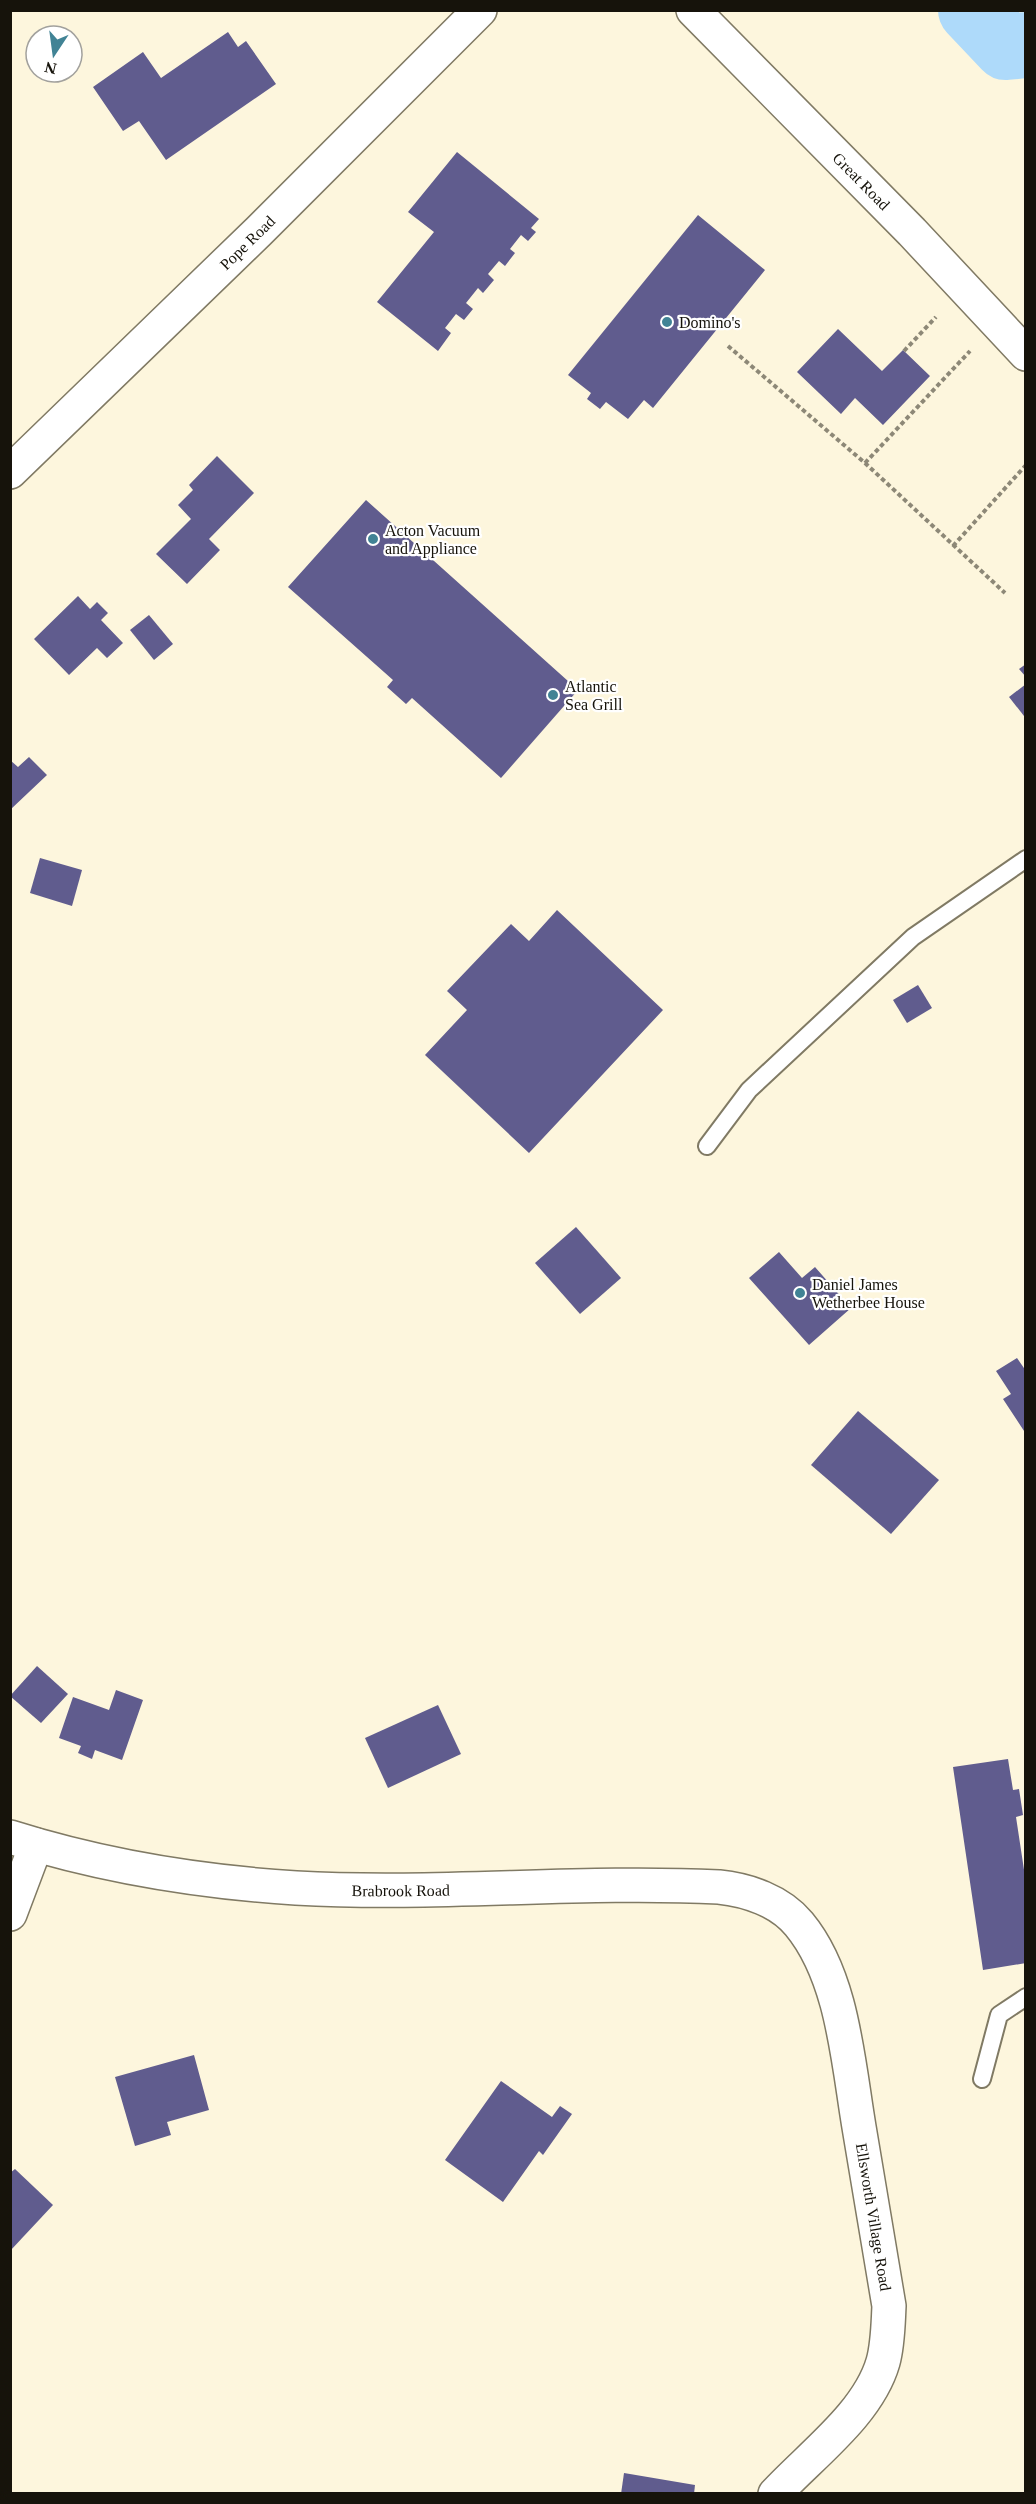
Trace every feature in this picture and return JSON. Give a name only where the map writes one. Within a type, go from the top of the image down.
[{"type":"street","name":"Pope Road","points":[[12,467],[267,223],[480,10]]},
{"type":"street","name":"Great Road","points":[[693,10],[912,232],[1026,354]]},
{"type":"street","points":[[10,1914],[23,1841]]},
{"type":"street","name":"Brabrook Road","points":[[23,1841],[176,1874],[237,1883],[298,1888],[719,1887],[734,1888],[761,1897],[790,1914]]},
{"type":"street","name":"Ellsworth Village Road","points":[[775,2493],[828,2442],[852,2415],[872,2386],[883,2363],[888,2337],[889,2306],[841,2018],[817,1954],[800,1925],[790,1914]]},
{"type":"lane","points":[[707,1146],[749,1090],[913,937],[1026,859]]},
{"type":"lane","points":[[982,2079],[999,2014],[1026,1997]]},
{"type":"path","points":[[904,351],[936,317]]},
{"type":"path","points":[[728,346],[865,464],[1005,593]]},
{"type":"path","points":[[865,464],[970,351]]},
{"type":"path","points":[[953,546],[1026,465]]},
{"type":"building","points":[[228,32],[238,47],[246,41],[276,84],[166,160],[139,121],[123,131],[93,87],[143,52],[161,78]]},
{"type":"building","points":[[457,152],[539,219],[531,228],[536,232],[528,241],[521,235],[510,249],[515,253],[505,266],[499,261],[488,274],[494,280],[483,293],[478,288],[466,303],[473,309],[464,320],[456,314],[445,328],[451,333],[438,351],[377,302],[434,232],[408,212]]},
{"type":"building","name":"Domino's","points":[[698,215],[765,270],[653,408],[644,400],[628,419],[606,402],[600,409],[587,399],[591,393],[568,375]]},
{"type":"building","points":[[838,329],[882,371],[903,350],[930,376],[883,425],[855,398],[841,414],[797,372]]},
{"type":"building","points":[[217,456],[254,493],[209,539],[220,550],[187,584],[156,554],[191,519],[178,505],[193,490],[189,485]]},
{"type":"building","points":[[366,500],[578,690],[501,778],[412,698],[406,704],[387,687],[393,680],[288,587]]},
{"type":"building","points":[[78,596],[90,609],[97,602],[108,613],[101,620],[123,643],[107,658],[97,648],[69,675],[34,639]]},
{"type":"building","points":[[149,615],[173,644],[154,660],[130,630]]},
{"type":"building","points":[[1026,664],[1026,677],[1019,669]]},
{"type":"building","points":[[1026,684],[1026,715],[1024,716],[1009,697]]},
{"type":"building","points":[[29,757],[47,775],[10,810],[10,760],[18,767]]},
{"type":"building","points":[[40,858],[82,870],[72,906],[30,893]]},
{"type":"building","points":[[557,910],[663,1010],[529,1153],[425,1055],[467,1010],[447,991],[511,924],[529,941]]},
{"type":"building","points":[[918,985],[932,1008],[907,1023],[893,1000]]},
{"type":"building","points":[[576,1227],[621,1278],[580,1314],[535,1263]]},
{"type":"building","name":"Daniel James Wetherbee House","points":[[779,1252],[802,1278],[815,1267],[851,1308],[809,1345],[749,1278]]},
{"type":"building","points":[[1017,1358],[1026,1371],[1026,1434],[1003,1399],[1011,1394],[996,1371]]},
{"type":"building","points":[[858,1411],[939,1480],[891,1534],[811,1465]]},
{"type":"building","points":[[37,1666],[68,1694],[41,1723],[10,1696]]},
{"type":"building","points":[[116,1690],[143,1700],[122,1760],[95,1750],[92,1759],[78,1753],[81,1746],[59,1738],[73,1697],[109,1710]]},
{"type":"building","points":[[438,1705],[461,1754],[388,1788],[365,1738]]},
{"type":"building","points":[[1008,1759],[1013,1790],[1019,1789],[1023,1815],[1016,1817],[1026,1883],[1026,1963],[983,1970],[953,1767]]},
{"type":"building","points":[[194,2055],[209,2110],[167,2122],[171,2135],[135,2146],[115,2077]]},
{"type":"building","points":[[501,2081],[552,2117],[560,2106],[572,2114],[543,2155],[539,2151],[503,2202],[445,2160]]},
{"type":"building","points":[[15,2169],[53,2205],[10,2251],[10,2173]]},
{"type":"building","points":[[624,2473],[695,2485],[694,2494],[621,2494]]},
{"type":"waterway","points":[[971,10],[1006,47],[1026,45]]},
{"type":"place","name":"Domino's","points":[[667,322]]},
{"type":"place","name":"Acton Vacuum and Appliance","points":[[373,539]]},
{"type":"place","name":"Atlantic Sea Grill","points":[[553,695]]},
{"type":"place","name":"Daniel James Wetherbee House","points":[[800,1293]]}]
